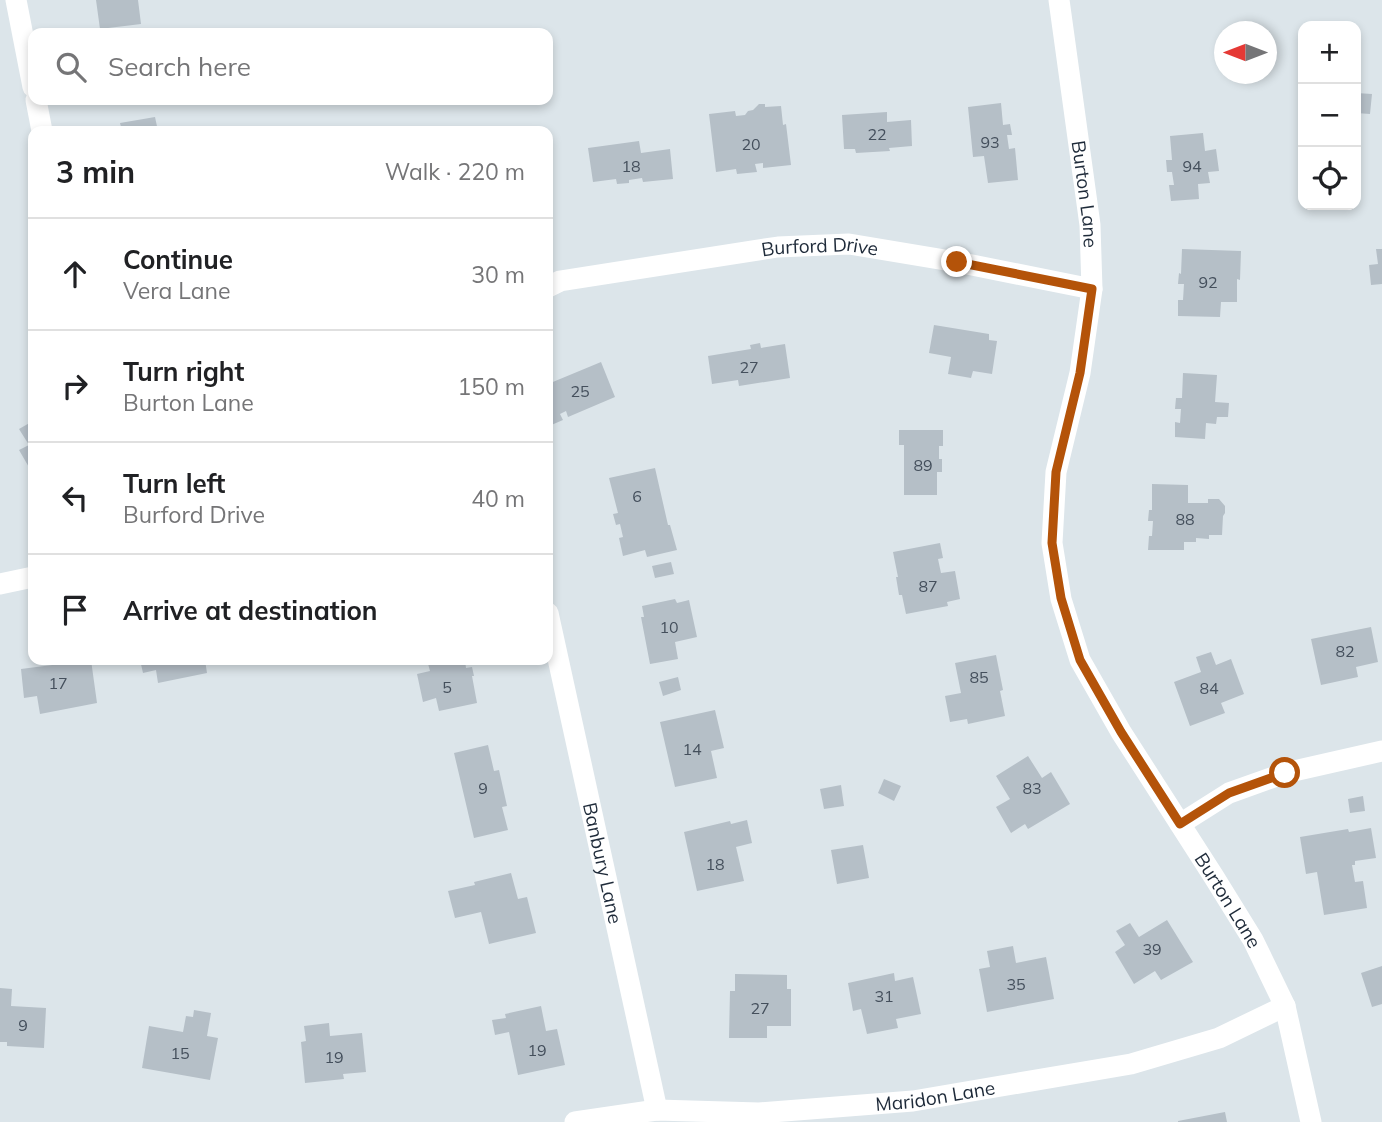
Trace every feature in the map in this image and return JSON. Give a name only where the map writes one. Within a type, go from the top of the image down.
[{"type":"street","points":[[16,0],[28,61]]},
{"type":"street","name":"Burton Lane","points":[[1059,0],[1090,225],[1092,289],[1080,373],[1056,472],[1052,543],[1061,598],[1080,660],[1121,732],[1253,940],[1285,1006],[1311,1122]]},
{"type":"street","points":[[37,105],[41,126]]},
{"type":"street","name":"Burford Drive","points":[[553,284],[560,281],[778,247],[849,244],[1092,289]]},
{"type":"street","points":[[0,584],[28,578]]},
{"type":"street","name":"Banbury Lane","points":[[553,636],[657,1110]]},
{"type":"street","points":[[1180,824],[1229,793],[1285,773],[1382,751]]},
{"type":"street","name":"Maridon Lane","points":[[575,1122],[657,1110],[759,1113],[913,1101],[1131,1064],[1219,1038],[1285,1006]]},
{"type":"building","points":[[96,0],[138,0],[141,24],[100,28]]},
{"type":"building","points":[[1361,93],[1372,94],[1370,114],[1361,113]]},
{"type":"building","points":[[1001,103],[1003,125],[1010,124],[1012,135],[1007,135],[1009,149],[1015,148],[1018,180],[988,183],[984,156],[973,157],[968,107]]},
{"type":"building","points":[[759,104],[765,104],[765,107],[781,106],[791,165],[763,168],[763,163],[755,164],[757,172],[737,174],[736,169],[716,172],[709,114],[735,111],[736,116],[745,115]]},
{"type":"building","points":[[887,112],[887,122],[911,120],[912,146],[889,148],[890,151],[856,153],[855,149],[844,149],[842,115]]},
{"type":"building","points":[[155,117],[157,126],[121,126],[120,123]]},
{"type":"building","points":[[1203,133],[1205,151],[1216,149],[1219,171],[1208,172],[1210,183],[1198,184],[1199,199],[1171,201],[1169,185],[1174,185],[1172,172],[1167,172],[1166,160],[1172,160],[1170,136]]},
{"type":"building","points":[[639,141],[641,153],[670,149],[673,179],[643,182],[642,178],[617,184],[616,179],[593,182],[588,148]]},
{"type":"building","points":[[1182,249],[1241,251],[1237,302],[1221,302],[1220,317],[1178,316],[1178,300],[1183,300],[1184,284],[1178,284]]},
{"type":"building","points":[[1376,249],[1382,249],[1382,284],[1371,285],[1369,265],[1378,264]]},
{"type":"building","points":[[934,325],[989,334],[989,340],[997,341],[992,374],[973,371],[971,378],[948,374],[951,357],[929,353]]},
{"type":"building","points":[[760,343],[761,348],[785,344],[790,378],[739,386],[738,380],[712,384],[708,356],[751,349],[750,345]]},
{"type":"building","points":[[601,362],[615,397],[568,417],[566,411],[560,414],[563,420],[553,424],[553,382]]},
{"type":"building","points":[[1183,373],[1217,375],[1215,402],[1229,403],[1228,417],[1217,417],[1216,424],[1206,423],[1205,439],[1175,437],[1175,422],[1180,423],[1181,409],[1175,409],[1176,398],[1182,398]]},
{"type":"building","points":[[28,424],[28,443],[19,429]]},
{"type":"building","points":[[899,430],[943,430],[943,446],[939,446],[942,472],[937,472],[937,495],[904,495],[904,445],[899,445]]},
{"type":"building","points":[[28,446],[28,466],[19,450]]},
{"type":"building","points":[[655,468],[668,525],[677,550],[647,557],[645,550],[623,556],[619,538],[623,537],[620,524],[616,525],[613,514],[618,513],[609,478]]},
{"type":"building","points":[[1152,484],[1188,485],[1188,503],[1208,503],[1208,499],[1219,499],[1225,506],[1222,535],[1209,535],[1209,539],[1196,538],[1196,542],[1184,542],[1184,550],[1148,550],[1153,521],[1148,521],[1149,510],[1152,510]]},
{"type":"building","points":[[940,543],[943,558],[938,559],[941,573],[955,571],[960,599],[947,602],[948,606],[906,614],[902,595],[899,595],[893,552]]},
{"type":"building","points":[[671,562],[674,574],[655,578],[652,566]]},
{"type":"building","points":[[675,599],[677,603],[689,600],[697,637],[675,642],[678,659],[650,664],[641,617],[644,617],[642,606]]},
{"type":"building","points":[[1371,627],[1378,662],[1356,667],[1358,677],[1321,685],[1311,639]]},
{"type":"building","points":[[1211,652],[1216,665],[1231,659],[1244,694],[1221,703],[1225,713],[1190,726],[1174,682],[1201,672],[1196,657]]},
{"type":"building","points":[[996,655],[1005,716],[968,724],[967,719],[950,722],[945,696],[961,693],[955,663]]},
{"type":"building","points":[[52,665],[92,665],[97,703],[40,714],[37,696],[24,698],[21,669]]},
{"type":"building","points":[[141,665],[206,665],[207,673],[158,683],[156,670],[143,673]]},
{"type":"building","points":[[428,665],[472,667],[477,703],[439,711],[436,698],[423,702],[417,674],[430,671]]},
{"type":"building","points":[[678,677],[681,690],[663,696],[659,682]]},
{"type":"building","points":[[715,710],[724,748],[711,751],[717,778],[675,787],[660,722]]},
{"type":"building","points":[[488,745],[494,771],[499,770],[507,806],[502,807],[508,830],[474,838],[454,753]]},
{"type":"building","points":[[1028,756],[1042,778],[1051,772],[1070,804],[1028,829],[1025,824],[1011,833],[996,807],[1010,799],[996,776]]},
{"type":"building","points":[[884,779],[901,786],[894,801],[878,793]]},
{"type":"building","points":[[841,785],[844,806],[824,809],[820,789]]},
{"type":"building","points":[[1363,796],[1365,811],[1350,813],[1348,799]]},
{"type":"building","points":[[747,820],[752,843],[736,847],[744,881],[697,891],[684,832],[730,821],[731,824]]},
{"type":"building","points":[[1371,828],[1376,858],[1355,861],[1355,865],[1352,865],[1355,882],[1363,881],[1367,908],[1324,915],[1317,872],[1306,874],[1300,837]]},
{"type":"building","points":[[863,845],[869,878],[837,884],[831,850]]},
{"type":"building","points":[[511,873],[518,899],[527,897],[536,933],[489,944],[481,912],[455,918],[448,891]]},
{"type":"building","points":[[1167,920],[1193,962],[1161,980],[1155,971],[1134,984],[1115,952],[1125,945],[1116,931],[1130,923],[1139,937]]},
{"type":"building","points":[[1013,946],[1016,963],[1046,957],[1054,999],[987,1012],[979,969],[990,967],[987,951]]},
{"type":"building","points":[[1382,966],[1382,1004],[1372,1007],[1361,973]]},
{"type":"building","points":[[894,973],[895,981],[913,977],[921,1014],[896,1019],[898,1028],[867,1034],[861,1009],[853,1011],[848,983]]},
{"type":"building","points":[[735,974],[787,975],[787,989],[791,989],[791,1026],[767,1026],[767,1038],[729,1038],[730,991],[735,991]]},
{"type":"building","points":[[0,988],[12,989],[11,1006],[46,1008],[44,1048],[7,1046],[7,1042],[0,1042]]},
{"type":"building","points":[[541,1006],[546,1031],[557,1029],[565,1065],[518,1075],[509,1032],[495,1035],[492,1020],[506,1018],[505,1014]]},
{"type":"building","points":[[194,1010],[211,1013],[207,1036],[218,1038],[210,1080],[142,1068],[149,1026],[183,1032],[186,1016],[193,1017]]},
{"type":"building","points":[[329,1023],[330,1036],[362,1033],[366,1072],[343,1074],[344,1079],[305,1083],[301,1042],[306,1041],[304,1026]]},
{"type":"building","points":[[1225,1112],[1227,1122],[1178,1122],[1178,1121]]},
{"type":"route","points":[[957,262],[1092,289],[1080,373],[1056,472],[1052,543],[1061,598],[1080,660],[1121,732],[1180,824],[1229,793],[1285,773]]}]
